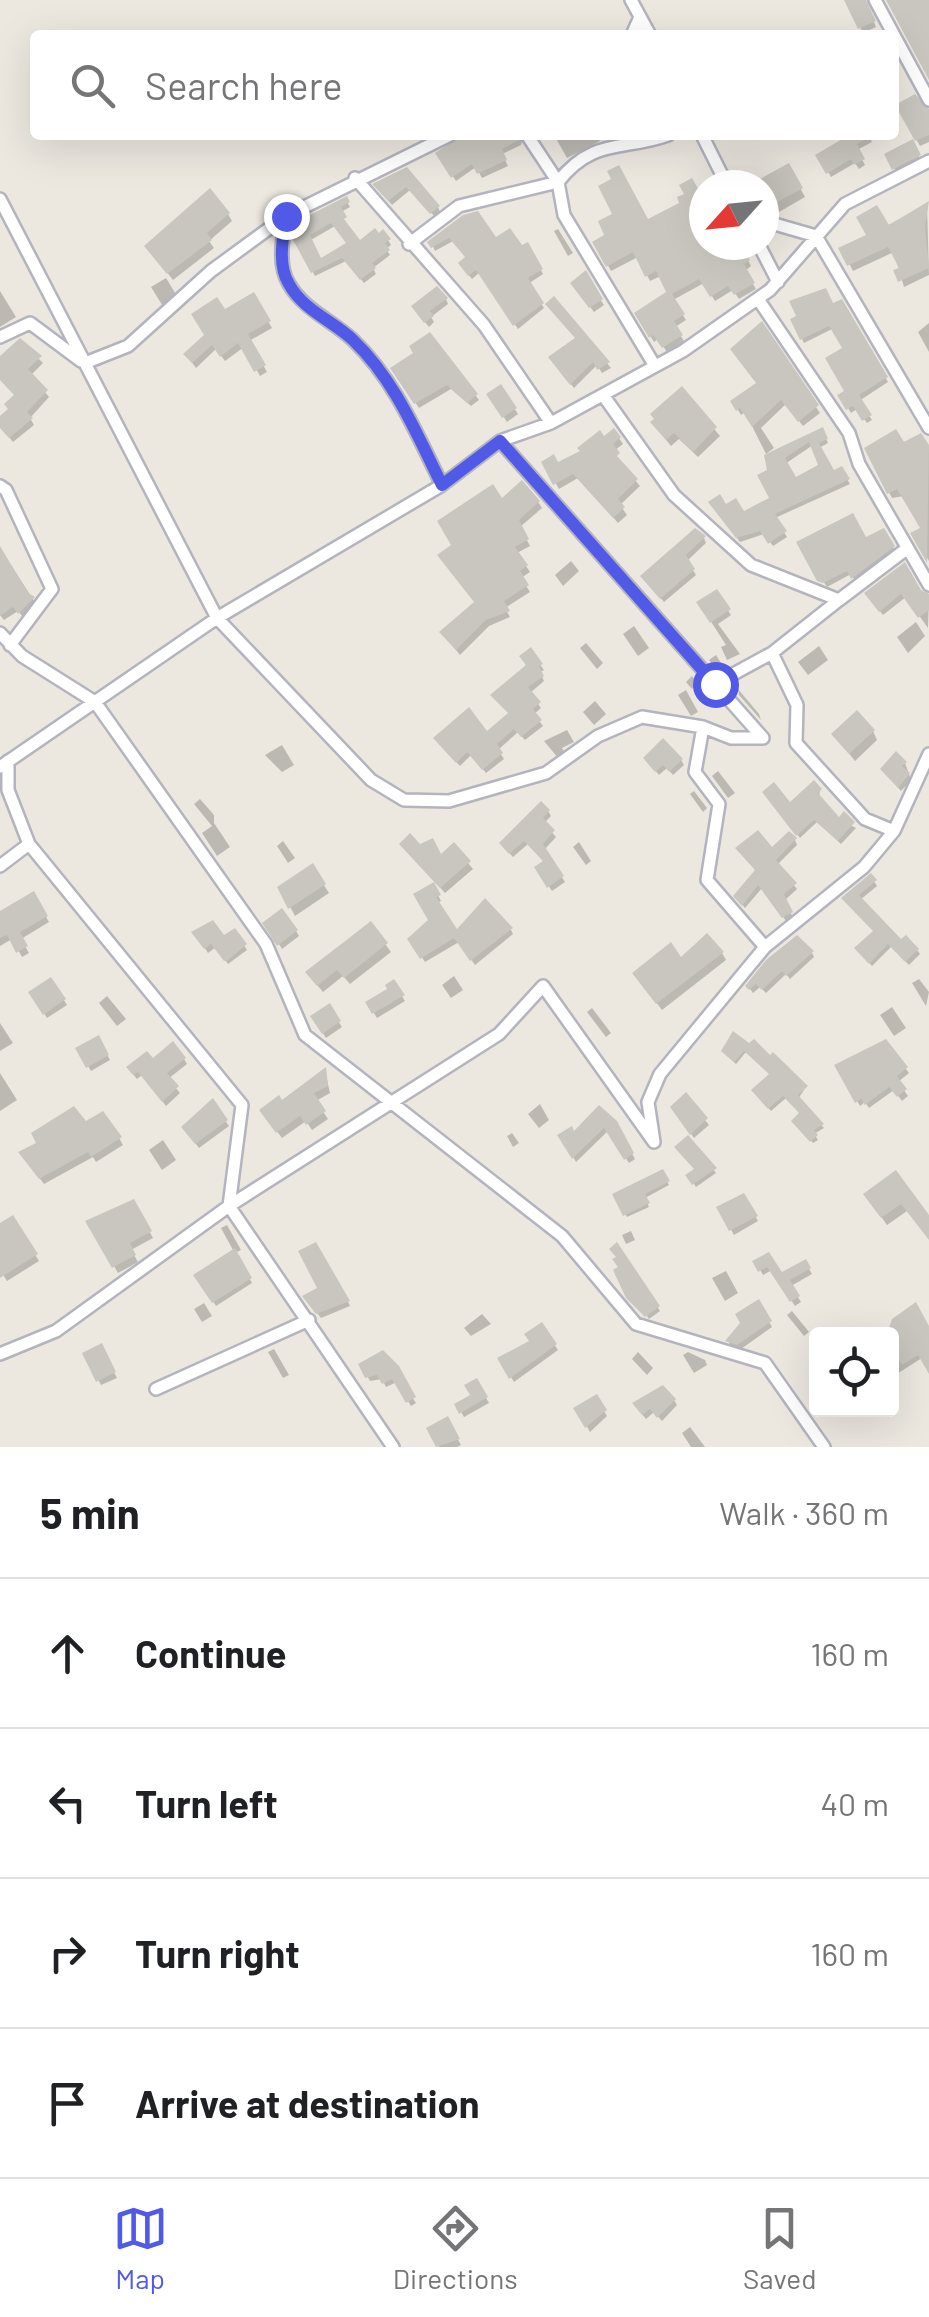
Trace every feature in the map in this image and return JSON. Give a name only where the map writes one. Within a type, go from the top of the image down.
[{"type":"street","points":[[631,0],[647,30]]},
{"type":"street","points":[[875,0],[889,30]]},
{"type":"street","points":[[634,30],[640,16]]},
{"type":"street","points":[[899,48],[929,100]]},
{"type":"street","points":[[85,363],[128,346],[212,270],[286,216],[439,140]]},
{"type":"street","points":[[529,140],[558,182],[564,215],[655,366]]},
{"type":"street","points":[[409,244],[459,206],[558,182],[571,166],[612,140]]},
{"type":"street","points":[[621,140],[632,144],[648,140]]},
{"type":"street","points":[[706,140],[721,170]]},
{"type":"street","points":[[392,1447],[229,1206],[242,1105],[29,844],[8,790],[4,764],[216,618],[442,485],[500,441],[551,422],[603,395],[758,299],[778,282],[844,204],[929,160]]},
{"type":"street","points":[[356,178],[409,244],[484,324],[551,422]]},
{"type":"street","points":[[0,199],[216,618],[371,780],[404,800],[449,801],[546,772],[598,736],[642,717],[703,727],[731,738],[763,738],[500,441]]},
{"type":"street","points":[[286,216],[281,248],[288,283],[308,307],[353,340],[392,386],[442,485]]},
{"type":"street","points":[[779,225],[816,236],[929,428]]},
{"type":"street","points":[[252,241],[281,248]]},
{"type":"street","points":[[767,260],[778,282]]},
{"type":"street","points":[[758,299],[849,433],[859,464],[905,550],[929,585]]},
{"type":"street","points":[[0,338],[30,322],[85,363]]},
{"type":"street","points":[[603,395],[674,494],[751,564],[839,600]]},
{"type":"street","points":[[0,486],[6,490],[52,589],[10,644]]},
{"type":"street","points":[[715,684],[772,653],[905,550]]},
{"type":"street","points":[[0,633],[10,644],[95,702],[266,944],[306,1036],[562,1236],[636,1324],[765,1363],[824,1447]]},
{"type":"street","points":[[772,653],[797,705],[796,743],[865,819],[894,830]]},
{"type":"street","points":[[703,727],[696,772],[719,804],[707,880],[765,947]]},
{"type":"street","points":[[0,1354],[56,1331],[229,1206],[498,1034],[543,986],[654,1142],[648,1102],[660,1074],[765,947],[864,867],[894,830],[929,754]]},
{"type":"street","points":[[0,866],[29,844]]},
{"type":"street","points":[[156,1389],[309,1320]]},
{"type":"building","points":[[844,0],[866,0],[876,21],[858,29]]},
{"type":"building","points":[[886,0],[929,0],[929,80]]},
{"type":"building","points":[[915,94],[929,109],[929,135],[915,141],[899,112],[899,103]]},
{"type":"building","points":[[913,139],[921,155],[892,170],[884,154]]},
{"type":"building","points":[[455,140],[519,140],[502,149],[507,160],[477,174],[472,164],[451,178],[435,153]]},
{"type":"building","points":[[840,140],[865,140],[857,144],[865,159],[854,165],[851,159],[826,174],[815,155]]},
{"type":"building","points":[[789,163],[803,188],[779,201],[776,170]]},
{"type":"building","points":[[619,165],[648,219],[679,203],[677,197],[684,194],[679,185],[689,180],[689,260],[750,260],[744,264],[755,283],[734,295],[728,286],[710,297],[699,279],[672,294],[685,314],[674,321],[683,335],[662,348],[653,335],[649,338],[634,313],[666,292],[656,271],[645,277],[633,252],[606,267],[592,242],[604,235],[598,221],[612,214],[598,186],[611,179],[607,171]]},
{"type":"building","points":[[407,167],[440,206],[430,214],[406,187],[388,201],[372,184]]},
{"type":"building","points":[[210,188],[230,213],[207,233],[212,240],[167,274],[144,246]]},
{"type":"building","points":[[347,196],[350,202],[341,207],[347,217],[344,219],[360,240],[375,228],[379,233],[383,229],[391,239],[385,243],[390,250],[372,263],[376,268],[360,280],[342,258],[311,273],[292,238],[294,223]],"holes":[[[331,223],[346,243],[321,258],[310,235]]]},
{"type":"building","points":[[929,201],[925,227],[929,268],[898,282],[893,270],[899,268],[888,247],[847,266],[838,248],[866,235],[856,217],[877,205],[889,225]]},
{"type":"building","points":[[478,211],[496,237],[510,228],[522,245],[528,242],[543,269],[528,278],[544,303],[513,326],[476,270],[468,276],[458,263],[465,257],[449,238],[431,248],[427,242],[463,215]]},
{"type":"building","points":[[586,270],[603,299],[589,308],[570,283]]},
{"type":"building","points":[[437,286],[448,298],[430,311],[434,316],[424,323],[411,306]]},
{"type":"building","points":[[826,288],[833,303],[842,299],[888,377],[859,395],[872,415],[862,421],[853,406],[846,410],[837,395],[844,391],[825,358],[842,348],[829,326],[800,340],[790,319],[796,316],[789,301]]},
{"type":"building","points":[[254,292],[271,321],[248,334],[266,365],[254,372],[238,343],[220,357],[212,345],[192,363],[183,354],[204,335],[191,314],[217,297],[225,309]]},
{"type":"building","points":[[554,296],[610,362],[597,370],[593,362],[570,385],[548,357],[575,338],[545,304]]},
{"type":"building","points":[[762,321],[819,405],[798,422],[781,400],[752,427],[740,408],[736,411],[730,401],[756,383],[730,349]]},
{"type":"building","points":[[430,332],[478,394],[467,403],[447,385],[414,404],[390,368],[413,353],[409,346]]},
{"type":"building","points":[[20,338],[42,356],[28,369],[48,390],[27,412],[33,418],[9,438],[0,428],[0,416],[8,409],[4,404],[14,395],[0,380],[0,356]]},
{"type":"building","points":[[501,384],[517,408],[502,418],[486,394]]},
{"type":"building","points":[[682,386],[717,427],[693,452],[674,433],[666,440],[650,422],[654,419],[650,414]]},
{"type":"building","points":[[823,427],[828,439],[819,443],[834,470],[842,466],[850,479],[775,514],[787,531],[768,544],[760,531],[736,538],[708,502],[720,494],[726,504],[736,498],[744,511],[769,498],[757,475],[767,470],[764,455]],"holes":[[[809,442],[818,465],[796,477],[785,458]]]},
{"type":"building","points":[[614,428],[621,437],[613,444],[620,453],[617,456],[638,479],[618,499],[625,507],[613,518],[573,474],[553,485],[541,462],[554,454],[558,462],[580,451],[577,448],[600,430],[604,436]]},
{"type":"building","points":[[896,429],[904,442],[921,433],[929,445],[927,563],[910,533],[920,528],[897,489],[887,494],[864,448]]},
{"type":"building","points":[[522,480],[540,501],[519,520],[529,539],[515,547],[528,565],[520,571],[529,585],[504,601],[510,611],[486,620],[456,650],[439,632],[474,602],[437,555],[451,545],[437,521],[493,484],[502,498]]},
{"type":"building","points":[[853,513],[866,537],[884,528],[895,546],[851,579],[847,571],[823,583],[817,581],[796,542]]},
{"type":"building","points":[[695,528],[706,536],[686,555],[695,569],[660,599],[640,576]]},
{"type":"building","points":[[0,546],[28,593],[35,597],[18,614],[13,607],[0,616]]},
{"type":"building","points":[[905,562],[921,590],[929,594],[929,610],[918,618],[901,594],[879,612],[864,593]]},
{"type":"building","points":[[717,589],[731,609],[710,623],[696,602]]},
{"type":"building","points":[[531,647],[543,664],[539,666],[544,676],[528,687],[541,702],[533,709],[542,720],[521,737],[514,729],[497,744],[503,753],[482,770],[467,752],[456,763],[433,738],[469,707],[487,731],[508,713],[490,695],[526,665],[519,656]]},
{"type":"building","points":[[857,710],[875,730],[849,754],[831,734]]},
{"type":"building","points":[[663,738],[683,759],[669,772],[663,765],[655,772],[643,758]]},
{"type":"building","points":[[896,751],[907,762],[902,766],[910,773],[898,788],[880,769]]},
{"type":"building","points":[[814,780],[822,789],[818,793],[839,817],[844,811],[855,822],[838,841],[814,820],[796,836],[762,792],[774,782],[790,802]]},
{"type":"building","points":[[541,801],[550,810],[543,818],[555,830],[543,844],[564,876],[547,888],[534,867],[543,861],[524,841],[509,854],[499,843]]},
{"type":"building","points":[[758,830],[772,847],[789,831],[797,838],[776,860],[797,883],[784,894],[793,912],[782,918],[758,885],[742,906],[733,896],[755,870],[735,848]]},
{"type":"building","points":[[410,833],[420,844],[433,838],[441,854],[454,842],[471,861],[440,888],[399,844]]},
{"type":"building","points":[[313,863],[326,884],[288,909],[277,887]]},
{"type":"building","points":[[871,873],[877,880],[859,895],[901,939],[906,935],[919,949],[905,962],[888,944],[869,964],[854,948],[873,931],[841,898]]},
{"type":"building","points":[[434,882],[441,895],[436,897],[457,929],[485,898],[513,928],[470,961],[454,938],[420,959],[407,939],[428,920],[413,894]]},
{"type":"building","points":[[34,891],[48,916],[20,932],[28,946],[16,953],[7,935],[0,938],[0,911]]},
{"type":"building","points":[[282,908],[298,930],[277,946],[262,923]]},
{"type":"building","points":[[213,920],[224,935],[235,928],[247,944],[228,960],[224,961],[211,944],[204,949],[191,932]]},
{"type":"building","points":[[371,921],[388,943],[344,978],[337,970],[317,986],[305,972]]},
{"type":"building","points":[[707,933],[724,952],[656,1004],[632,973],[671,942],[681,957]]},
{"type":"building","points":[[797,935],[814,951],[786,976],[782,971],[762,990],[756,984],[749,990],[745,986],[766,960]]},
{"type":"building","points":[[51,977],[66,999],[43,1015],[28,992]]},
{"type":"building","points":[[394,979],[405,995],[372,1014],[365,1002],[387,989],[385,985]]},
{"type":"building","points":[[330,1003],[341,1021],[322,1034],[310,1016]]},
{"type":"building","points":[[733,1031],[749,1043],[754,1039],[770,1055],[773,1052],[808,1086],[798,1095],[824,1124],[814,1130],[818,1135],[810,1142],[791,1121],[799,1113],[783,1096],[768,1109],[751,1090],[769,1074],[744,1051],[734,1062],[721,1051]]},
{"type":"building","points":[[99,1035],[109,1055],[86,1068],[75,1048]]},
{"type":"building","points":[[886,1039],[908,1067],[897,1076],[907,1089],[897,1097],[889,1087],[865,1105],[861,1099],[855,1103],[834,1065]]},
{"type":"building","points":[[173,1041],[186,1058],[167,1073],[179,1086],[162,1102],[138,1072],[133,1075],[126,1067],[147,1051],[153,1058]]},
{"type":"building","points":[[326,1067],[328,1086],[314,1093],[326,1111],[306,1125],[300,1116],[276,1133],[259,1110],[279,1095],[282,1100]]},
{"type":"building","points":[[686,1092],[708,1118],[690,1135],[670,1107]]},
{"type":"building","points":[[213,1098],[228,1120],[195,1144],[181,1127]]},
{"type":"building","points":[[599,1105],[617,1121],[634,1153],[624,1160],[604,1128],[572,1159],[557,1135],[572,1126],[574,1131]]},
{"type":"building","points":[[74,1106],[86,1121],[103,1111],[122,1137],[91,1157],[88,1152],[39,1179],[18,1152],[36,1143],[31,1133]]},
{"type":"building","points":[[688,1135],[717,1168],[692,1185],[685,1175],[694,1169],[674,1147]]},
{"type":"building","points":[[663,1169],[670,1181],[645,1194],[650,1203],[623,1216],[612,1194]]},
{"type":"building","points":[[896,1170],[929,1215],[929,1240],[901,1204],[881,1218],[863,1194]]},
{"type":"building","points":[[744,1193],[758,1216],[729,1231],[716,1207]]},
{"type":"building","points":[[134,1199],[152,1231],[130,1243],[136,1255],[112,1268],[85,1221]]},
{"type":"building","points":[[13,1215],[38,1254],[0,1278],[0,1223]]},
{"type":"building","points":[[316,1242],[350,1301],[316,1314],[302,1296],[317,1288],[298,1251]]},
{"type":"building","points":[[617,1242],[660,1306],[645,1317],[626,1298],[613,1270],[618,1267],[609,1249]]},
{"type":"building","points":[[235,1248],[252,1278],[212,1303],[193,1275]]},
{"type":"building","points":[[769,1252],[782,1272],[806,1259],[811,1268],[790,1280],[800,1296],[790,1302],[767,1267],[758,1272],[752,1261]]},
{"type":"building","points":[[759,1299],[772,1321],[737,1345],[725,1341],[740,1323],[735,1314]]},
{"type":"building","points":[[916,1302],[929,1326],[929,1374],[918,1355],[902,1365],[899,1327],[889,1327],[892,1319]]},
{"type":"building","points":[[542,1322],[557,1344],[509,1379],[497,1358],[529,1341],[524,1334]]},
{"type":"building","points":[[102,1343],[116,1372],[96,1382],[82,1353]]},
{"type":"building","points":[[383,1350],[399,1366],[416,1397],[406,1403],[392,1379],[382,1384],[377,1375],[365,1378],[358,1364]]},
{"type":"building","points":[[477,1378],[488,1397],[459,1414],[454,1404],[470,1395],[464,1385]]},
{"type":"building","points":[[663,1385],[676,1399],[657,1418],[650,1409],[642,1415],[632,1403]]},
{"type":"building","points":[[597,1394],[607,1410],[585,1428],[573,1408]]},
{"type":"building","points":[[448,1416],[460,1439],[436,1447],[426,1428]]},
{"type":"route","points":[[286,216],[281,248],[288,283],[308,307],[353,340],[392,386],[442,485],[500,441],[715,684]]}]
